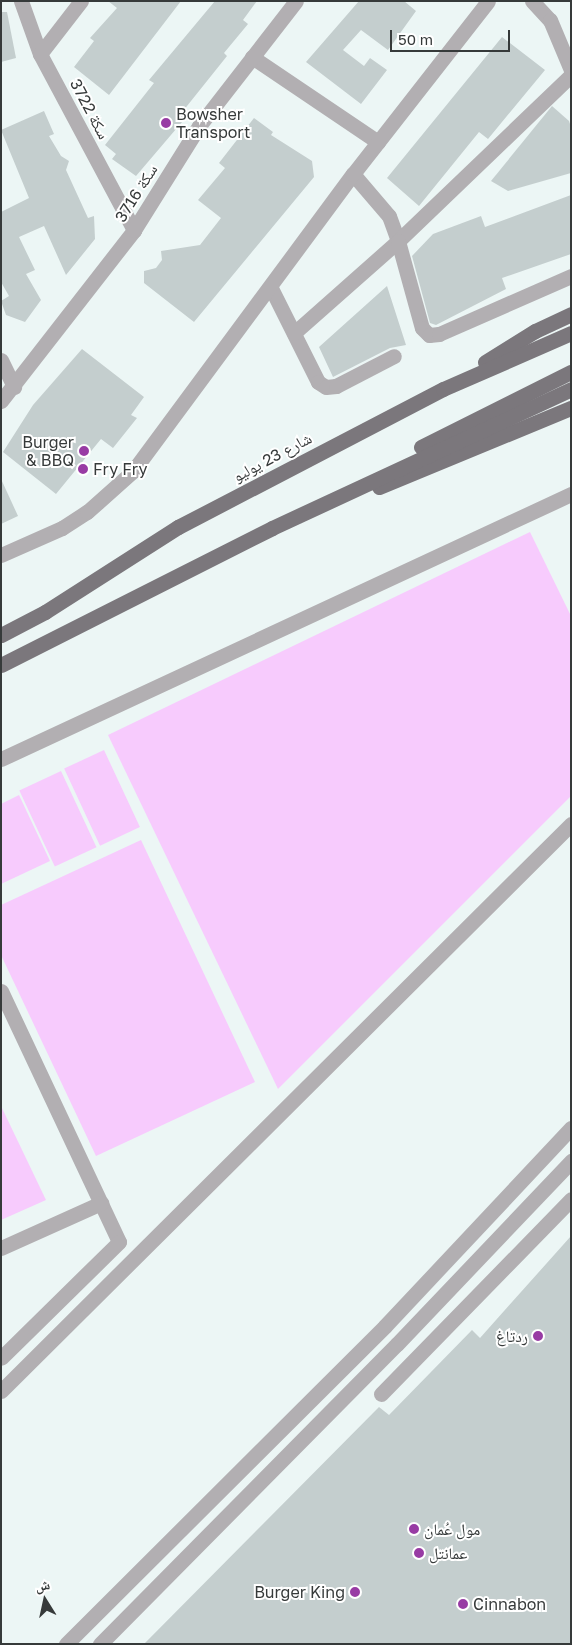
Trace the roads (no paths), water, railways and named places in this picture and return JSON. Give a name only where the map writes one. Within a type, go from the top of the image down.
[{"type":"main road","points":[[443,389],[535,331],[571,314]]},
{"type":"main road","name":"شارع 23 يوليو","points":[[1,635],[44,612],[178,526],[443,389],[571,333]]},
{"type":"main road","points":[[1,665],[272,528],[443,436],[571,372]]},
{"type":"main road","points":[[272,528],[571,389]]},
{"type":"main road","points":[[272,528],[453,459],[571,408]]},
{"type":"street","name":"سكة 3722","points":[[21,1],[40,54],[134,230]]},
{"type":"street","points":[[40,54],[81,1]]},
{"type":"street","name":"سكة 3716","points":[[1,401],[14,387],[134,230],[199,126],[296,1]]},
{"type":"street","points":[[1,555],[62,528],[87,512],[133,471],[353,174],[488,1]]},
{"type":"street","points":[[532,1],[550,20],[571,70]]},
{"type":"street","points":[[252,57],[378,142]]},
{"type":"street","points":[[294,333],[398,241],[571,75]]},
{"type":"street","points":[[353,174],[389,216],[398,241],[422,328],[429,335],[440,334],[571,276]]},
{"type":"street","points":[[270,288],[318,382],[326,387],[336,386],[394,356]]},
{"type":"street","points":[[1,360],[14,387]]},
{"type":"street","points":[[1,759],[571,494]]},
{"type":"street","points":[[1,1391],[571,824]]},
{"type":"street","points":[[1,991],[119,1242],[1,1358]]},
{"type":"street","points":[[66,1644],[385,1326],[571,1128]]},
{"type":"street","points":[[100,1644],[398,1344],[571,1161]]},
{"type":"street","points":[[381,1394],[571,1200]]},
{"type":"street","points":[[1,1248],[101,1203]]},
{"type":"place","name":"Bowsher Transport","points":[[166,123]]},
{"type":"place","name":"Burger & BBQ","points":[[84,451]]},
{"type":"place","name":"Fry Fry","points":[[83,469]]},
{"type":"place","name":"ردتاغ","points":[[538,1336]]},
{"type":"place","name":"مول عُمان","points":[[414,1529]]},
{"type":"place","name":"عمانتل","points":[[419,1553]]},
{"type":"place","name":"Burger King","points":[[355,1592]]},
{"type":"place","name":"Cinnabon","points":[[463,1604]]}]
